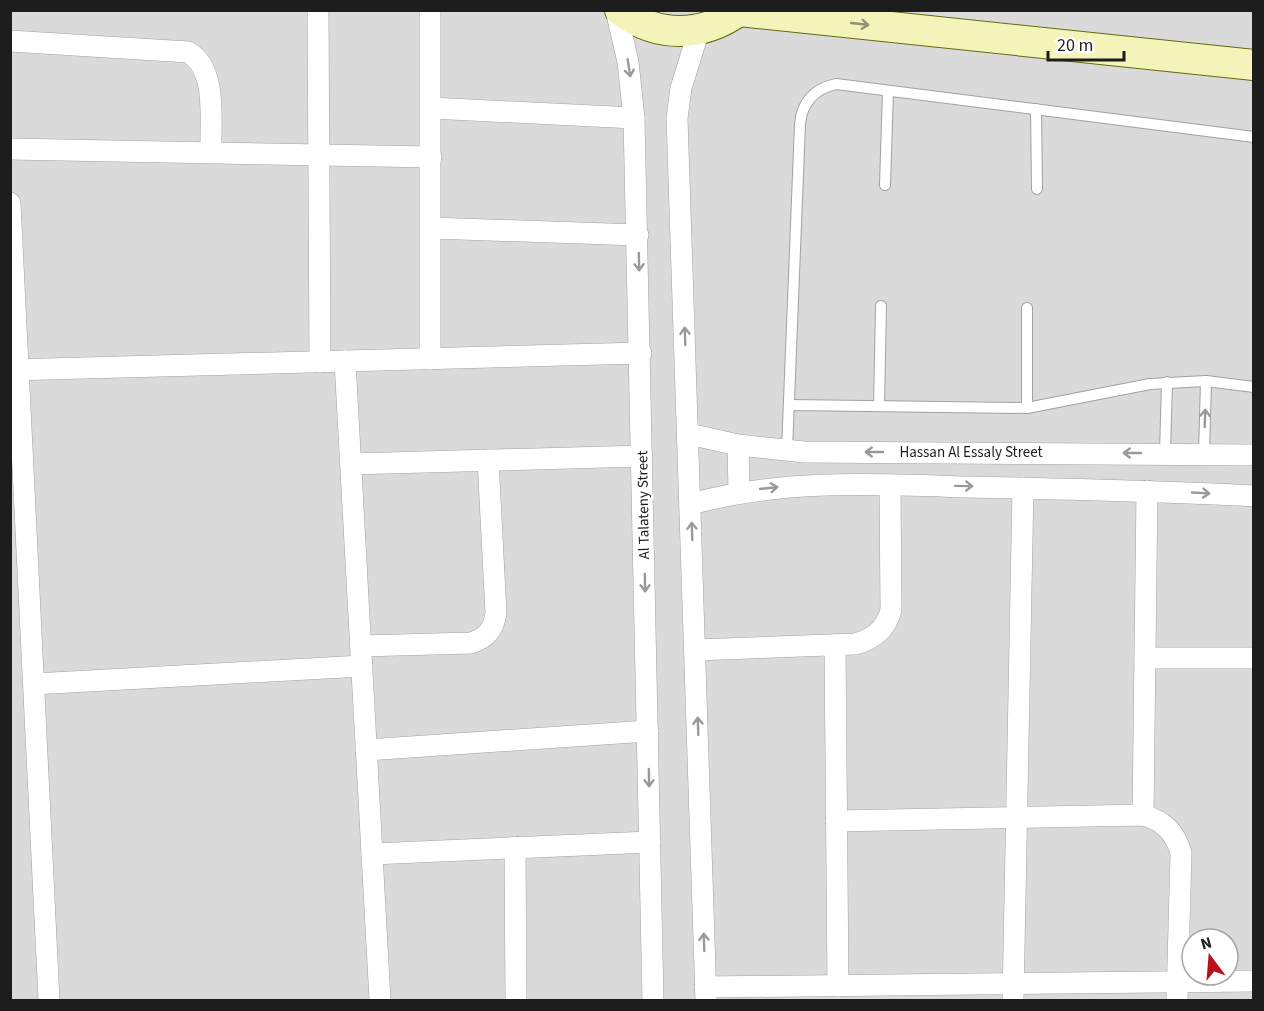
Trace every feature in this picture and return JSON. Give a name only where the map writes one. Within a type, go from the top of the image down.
[{"type":"main road","points":[[618,10],[646,26],[663,31],[699,30],[713,26],[739,11],[1254,65]]},
{"type":"street","points":[[318,10],[320,362]]},
{"type":"street","name":"Al Talateny Street","points":[[618,10],[628,62],[634,118],[641,353],[653,1000]]},
{"type":"street","points":[[430,12],[430,359]]},
{"type":"street","points":[[699,30],[683,78],[677,118],[690,434],[706,994],[838,986],[897,993],[1216,991],[1254,981]]},
{"type":"street","points":[[10,41],[188,52],[204,66],[208,76],[211,153]]},
{"type":"street","points":[[431,108],[634,118]]},
{"type":"street","points":[[10,149],[431,157]]},
{"type":"street","points":[[10,203],[16,409],[34,684],[49,1000]]},
{"type":"street","points":[[431,228],[638,235]]},
{"type":"street","points":[[15,370],[641,353]]},
{"type":"street","points":[[345,361],[380,1000]]},
{"type":"street","name":"Hassan Al Essaly Street","points":[[690,434],[738,445],[787,451],[1254,455]]},
{"type":"street","points":[[738,445],[739,492]]},
{"type":"street","points":[[351,464],[642,456]]},
{"type":"street","points":[[34,684],[361,656],[479,641],[492,629],[496,613],[488,460]]},
{"type":"street","points":[[691,504],[739,492],[794,486],[890,485],[1254,496]]},
{"type":"street","points":[[696,650],[835,645],[866,641],[883,629],[889,620],[892,599],[890,485]]},
{"type":"street","points":[[1013,992],[1023,488]]},
{"type":"street","points":[[1143,815],[1147,491]]},
{"type":"street","points":[[835,645],[838,986]]},
{"type":"street","points":[[1145,658],[1254,658]]},
{"type":"street","points":[[366,750],[648,731]]},
{"type":"street","points":[[836,821],[1143,815],[1168,828],[1181,853],[1177,991]]},
{"type":"street","points":[[372,854],[650,842]]},
{"type":"street","points":[[515,847],[516,1000]]},
{"type":"lane","points":[[787,451],[801,114],[810,97],[826,86],[836,84],[888,90],[1254,136]]},
{"type":"lane","points":[[885,186],[888,90]]},
{"type":"lane","points":[[1036,109],[1036,189]]},
{"type":"lane","points":[[879,406],[881,306]]},
{"type":"lane","points":[[1027,308],[1027,408]]},
{"type":"lane","points":[[789,405],[1027,408],[1063,403],[1124,388],[1167,382],[1206,381],[1254,387]]},
{"type":"lane","points":[[1204,454],[1206,381]]},
{"type":"lane","points":[[1165,453],[1167,382]]},
{"type":"shaded area","points":[[10,11],[1253,11],[1253,1000],[11,1000]]}]
